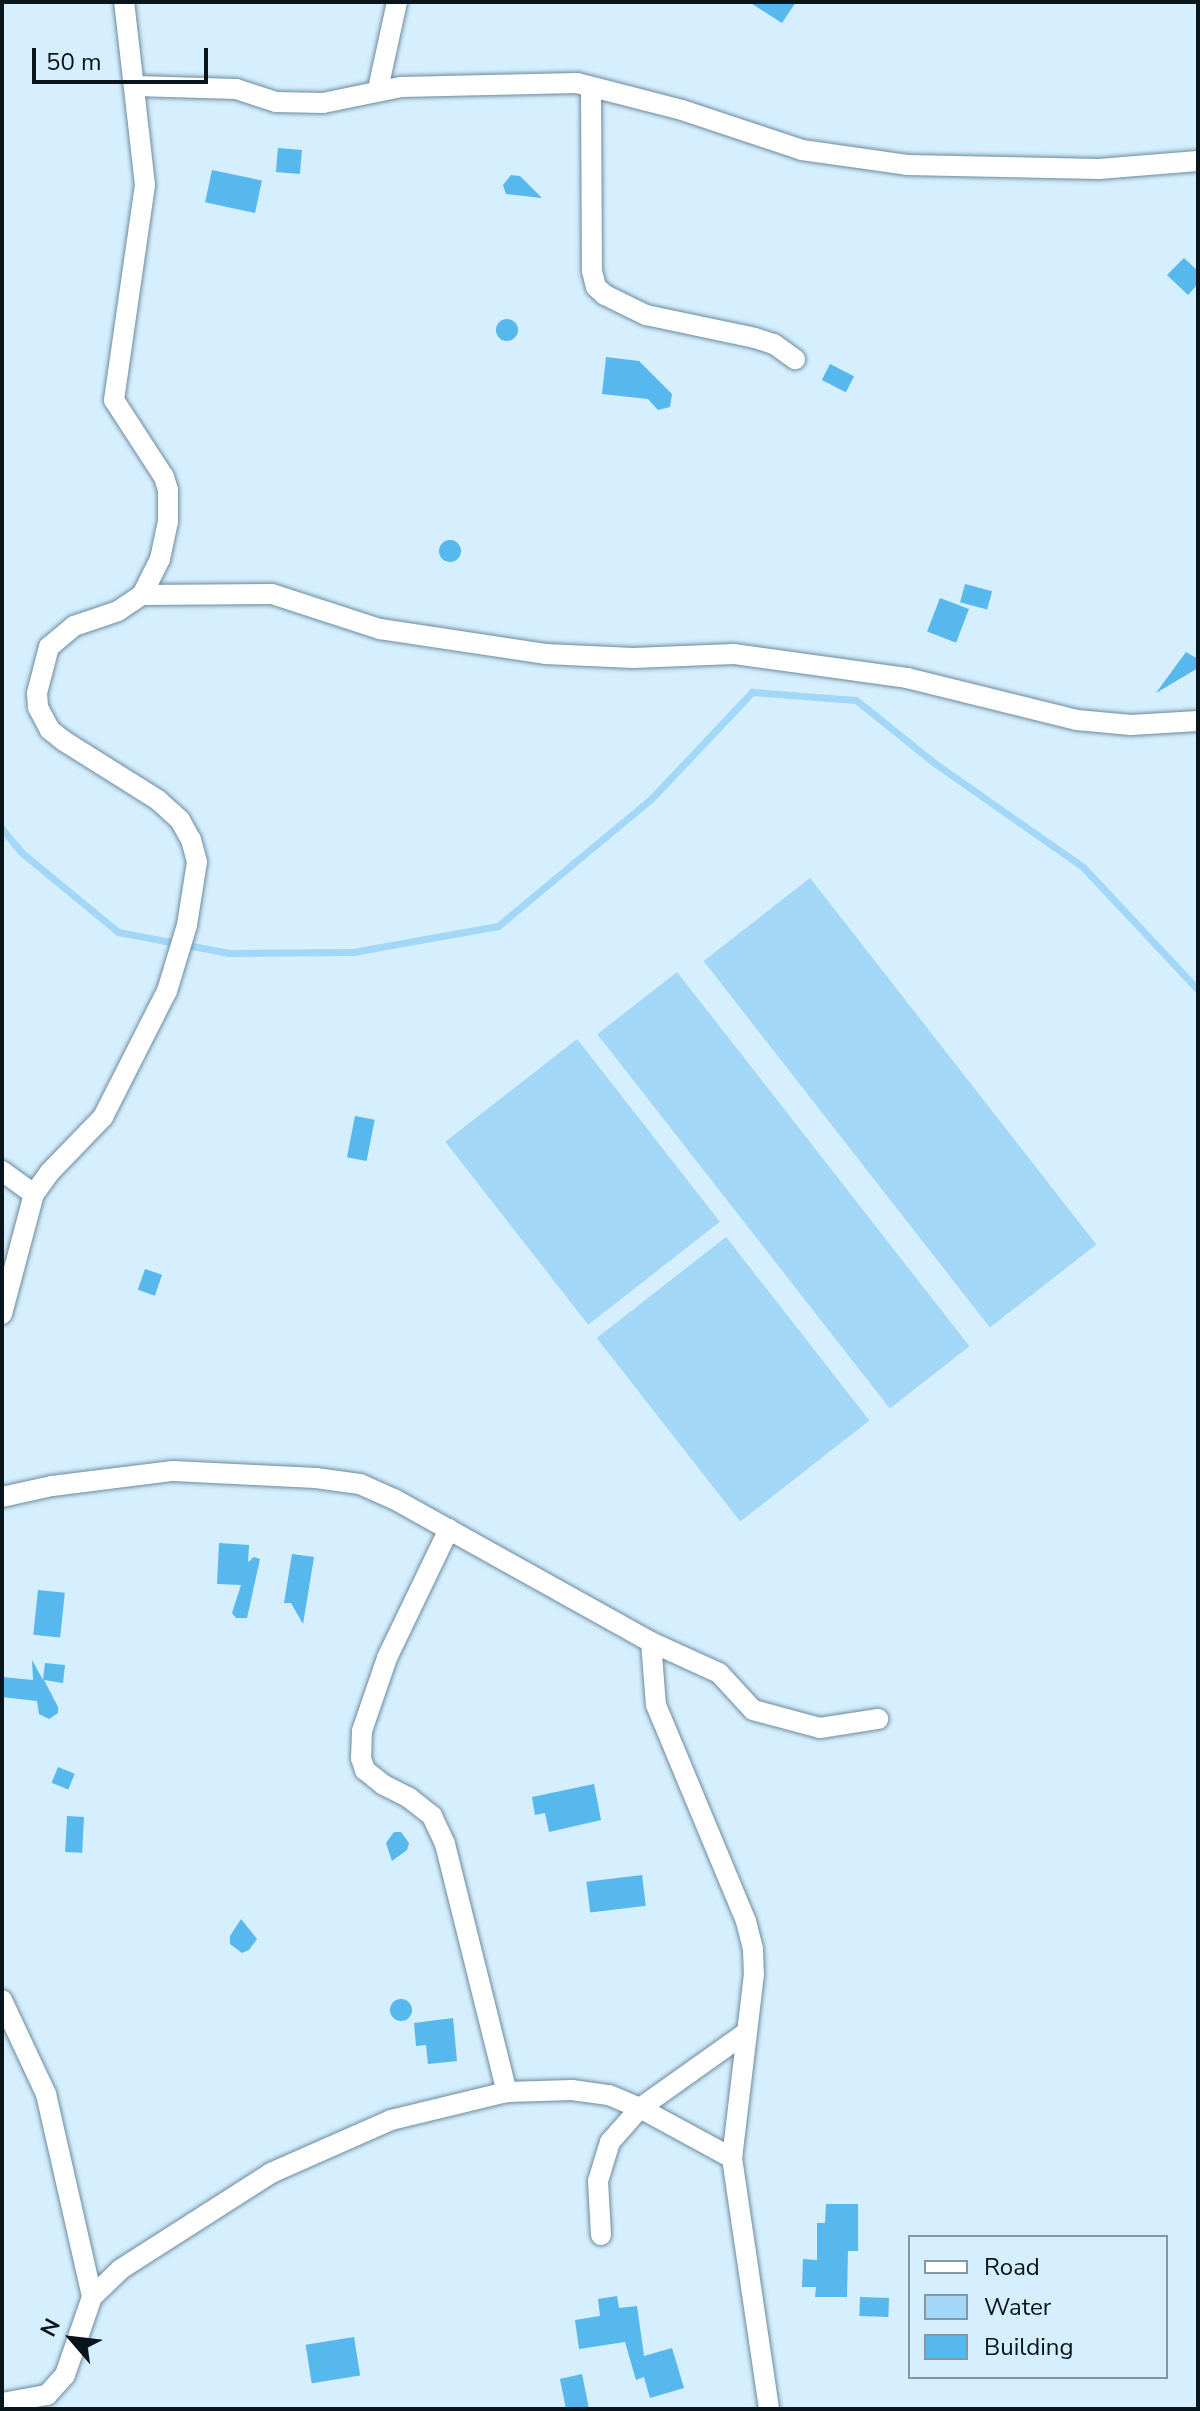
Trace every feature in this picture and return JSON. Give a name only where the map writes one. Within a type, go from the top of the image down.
[{"type":"street","points":[[2,1314],[34,1194],[49,1173],[103,1117],[177,965],[197,862],[191,840],[180,820],[158,800],[50,730],[38,707],[37,693],[49,647],[74,626],[128,607],[142,595],[160,559],[166,538],[168,490],[140,437],[114,400],[113,390],[145,185],[124,2]]},
{"type":"street","points":[[378,89],[397,2]]},
{"type":"street","points":[[136,86],[236,89],[276,102],[323,103],[378,89],[577,83],[682,110],[789,147],[907,165],[1099,169],[1198,161]]},
{"type":"street","points":[[591,87],[592,271],[596,287],[605,295],[646,315],[755,338],[781,348],[795,359]]},
{"type":"street","points":[[142,595],[272,594],[380,629],[545,654],[633,658],[734,654],[907,678],[1077,720],[1131,725],[1198,721]]},
{"type":"street","points":[[2,1171],[34,1194]]},
{"type":"street","points":[[2,1497],[52,1486],[173,1471],[316,1478],[360,1484],[449,1529],[651,1642],[719,1673],[753,1710],[820,1728],[878,1719]]},
{"type":"street","points":[[449,1529],[387,1658],[362,1731],[361,1758],[365,1770],[382,1784],[408,1797],[432,1816],[445,1844],[507,2092]]},
{"type":"street","points":[[651,1642],[656,1705],[750,1935],[754,1974],[744,2034],[732,2158],[769,2409]]},
{"type":"street","points":[[2,2000],[46,2094],[92,2297]]},
{"type":"street","points":[[601,2235],[597,2193],[610,2142],[640,2108],[744,2034]]},
{"type":"street","points":[[2,2403],[47,2395],[65,2375],[92,2297],[121,2269],[271,2173],[391,2120],[507,2092],[572,2090],[609,2095],[640,2108],[732,2158]]},
{"type":"water","points":[[810,878],[1096,1244],[990,1328],[704,961]]},
{"type":"water","points":[[677,972],[969,1346],[890,1408],[597,1034]]},
{"type":"water","points":[[577,1039],[720,1222],[588,1325],[445,1142]]},
{"type":"water","points":[[726,1237],[869,1421],[740,1522],[597,1338]]},
{"type":"building","points":[[749,2],[796,2],[782,23]]},
{"type":"building","points":[[278,148],[302,150],[300,174],[276,172]]},
{"type":"building","points":[[212,170],[262,181],[255,213],[205,202]]},
{"type":"building","points":[[511,175],[520,176],[542,198],[506,194],[503,185]]},
{"type":"building","points":[[1184,258],[1198,271],[1198,284],[1188,295],[1167,275]]},
{"type":"building","points":[[503,319],[511,319],[518,330],[511,341],[503,341],[496,334],[496,326]]},
{"type":"building","points":[[606,357],[639,361],[672,394],[670,407],[658,410],[648,399],[602,394]]},
{"type":"building","points":[[830,364],[854,376],[846,392],[822,380]]},
{"type":"building","points":[[450,540],[458,543],[461,551],[458,559],[450,562],[442,559],[439,551],[442,543]]},
{"type":"building","points":[[965,584],[992,591],[987,610],[960,602]]},
{"type":"building","points":[[940,598],[969,609],[956,643],[927,632]]},
{"type":"building","points":[[1186,652],[1198,659],[1198,668],[1156,693]]},
{"type":"building","points":[[355,1116],[375,1120],[367,1161],[347,1157]]},
{"type":"building","points":[[145,1269],[162,1275],[155,1296],[138,1290]]},
{"type":"building","points":[[219,1543],[249,1545],[248,1562],[254,1557],[260,1559],[247,1618],[236,1618],[232,1613],[241,1585],[217,1584]]},
{"type":"building","points":[[292,1554],[314,1557],[303,1624],[291,1603],[284,1603]]},
{"type":"building","points":[[38,1590],[65,1593],[60,1638],[33,1635]]},
{"type":"building","points":[[32,1660],[43,1680],[45,1663],[65,1665],[63,1683],[44,1680],[58,1707],[58,1713],[49,1719],[39,1714],[37,1701],[2,1697],[2,1677],[33,1680]]},
{"type":"building","points":[[58,1767],[75,1774],[68,1790],[52,1783]]},
{"type":"building","points":[[594,1784],[601,1820],[549,1832],[545,1813],[535,1815],[532,1797]]},
{"type":"building","points":[[67,1816],[84,1817],[82,1853],[65,1852]]},
{"type":"building","points":[[394,1832],[401,1832],[409,1843],[407,1850],[392,1861],[386,1843]]},
{"type":"building","points":[[642,1875],[646,1906],[590,1913],[586,1882]]},
{"type":"building","points":[[241,1919],[257,1939],[249,1950],[242,1953],[230,1944],[230,1936]]},
{"type":"building","points":[[397,1999],[405,1999],[412,2010],[405,2021],[397,2021],[390,2014],[390,2006]]},
{"type":"building","points":[[453,2018],[457,2061],[428,2064],[426,2045],[416,2046],[414,2023]]},
{"type":"building","points":[[826,2204],[858,2204],[858,2251],[848,2251],[847,2297],[815,2297],[816,2287],[802,2287],[803,2259],[817,2260],[817,2223],[825,2223]]},
{"type":"building","points":[[617,2296],[619,2308],[637,2306],[644,2356],[672,2348],[684,2388],[650,2398],[644,2377],[636,2380],[625,2342],[579,2349],[575,2320],[600,2316],[598,2299]]},
{"type":"building","points":[[860,2297],[889,2298],[888,2317],[859,2316]]},
{"type":"building","points":[[354,2337],[360,2376],[312,2383],[306,2345]]},
{"type":"building","points":[[582,2374],[589,2409],[566,2409],[560,2379]]},
{"type":"waterway","points":[[2,829],[21,852],[118,932],[229,953],[353,952],[498,926],[650,800],[752,692],[856,700],[933,762],[1083,867],[1198,990]]}]
